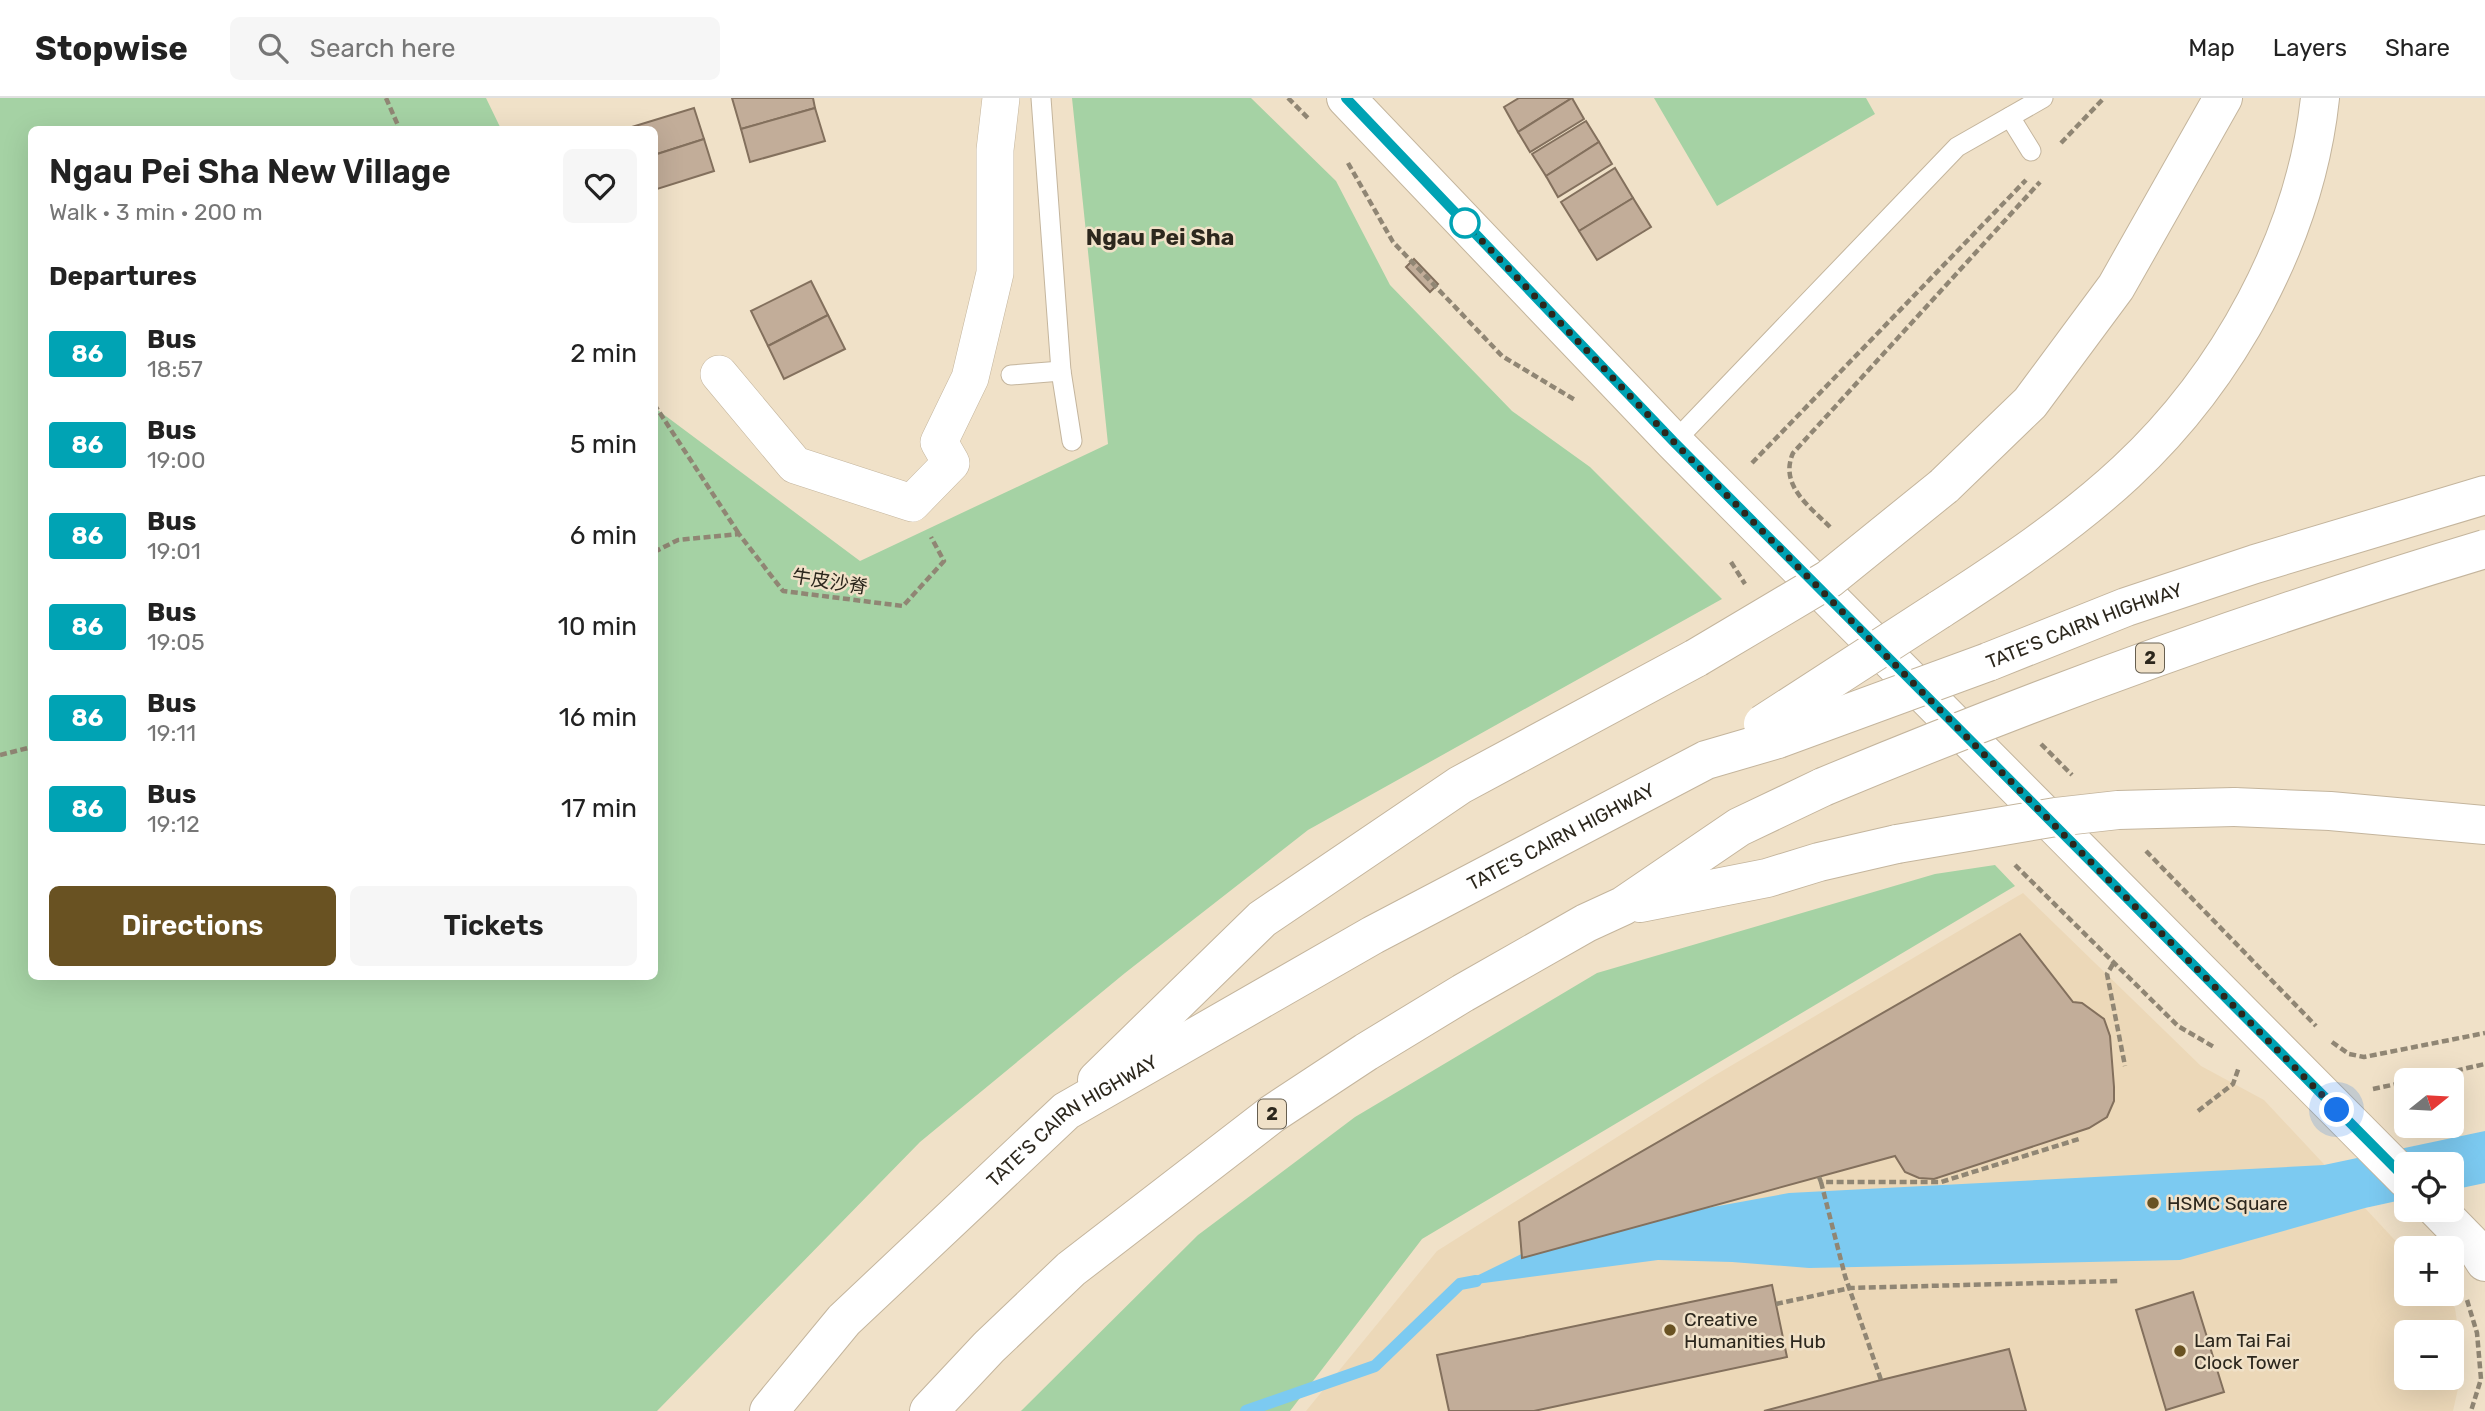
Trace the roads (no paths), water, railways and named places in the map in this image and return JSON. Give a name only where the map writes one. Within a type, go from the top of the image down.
[{"type":"main road","points":[[1346,98],[1674,442],[2394,1167]]},
{"type":"main road","points":[[1066,1111],[1262,919],[1460,785],[1696,658],[1829,579],[1944,486],[2031,403],[2116,287],[2223,98]]},
{"type":"main road","points":[[1770,732],[2028,550],[2094,500],[2159,440],[2217,365],[2266,279],[2284,240],[2311,155],[2320,98]]},
{"type":"main road","name":"TATE'S CAIRN HIGHWAY","points":[[769,1411],[844,1320],[1066,1111],[1373,935],[1706,760],[1770,732],[1957,674],[2126,607],[2255,564],[2485,495]]},
{"type":"main road","name":"2","points":[[929,1411],[989,1347],[1071,1269],[1272,1114],[1463,993],[1586,923],[1623,906],[1739,827],[1823,787],[2134,664],[2263,619],[2485,549]]},
{"type":"main road","points":[[1623,906],[1767,878],[1819,862],[1897,844],[2081,814],[2170,807],[2234,807],[2329,811],[2485,825]]},
{"type":"main road","points":[[2449,1222],[2482,1256]]},
{"type":"street","points":[[719,374],[795,465],[912,502],[951,463],[939,442],[970,378],[995,272],[995,150],[1001,98]]},
{"type":"lane","points":[[1041,98],[1061,370],[1072,440]]},
{"type":"lane","points":[[1674,442],[1958,147],[2043,98]]},
{"type":"lane","points":[[2010,117],[2031,151]]},
{"type":"lane","points":[[1011,375],[1061,370]]},
{"type":"water","points":[[2485,1131],[2485,1183],[2464,1187],[2464,1152],[2394,1152],[2394,1202],[2180,1260],[1809,1268],[1658,1260],[1461,1286],[1460,1284],[1546,1242],[1789,1193],[2324,1165],[2452,1138],[2464,1138],[2464,1135]]},
{"type":"waterway","points":[[1246,1411],[1375,1366],[1460,1284],[1476,1281]]},
{"type":"place","name":"HSMC Square","points":[[2153,1203]]},
{"type":"place","name":"Creative Humanities Hub","points":[[1670,1330]]},
{"type":"place","name":"Lam Tai Fai Clock Tower","points":[[2180,1351]]},
{"type":"district","name":"Ngau Pei Sha","points":[[1160,237]]}]
